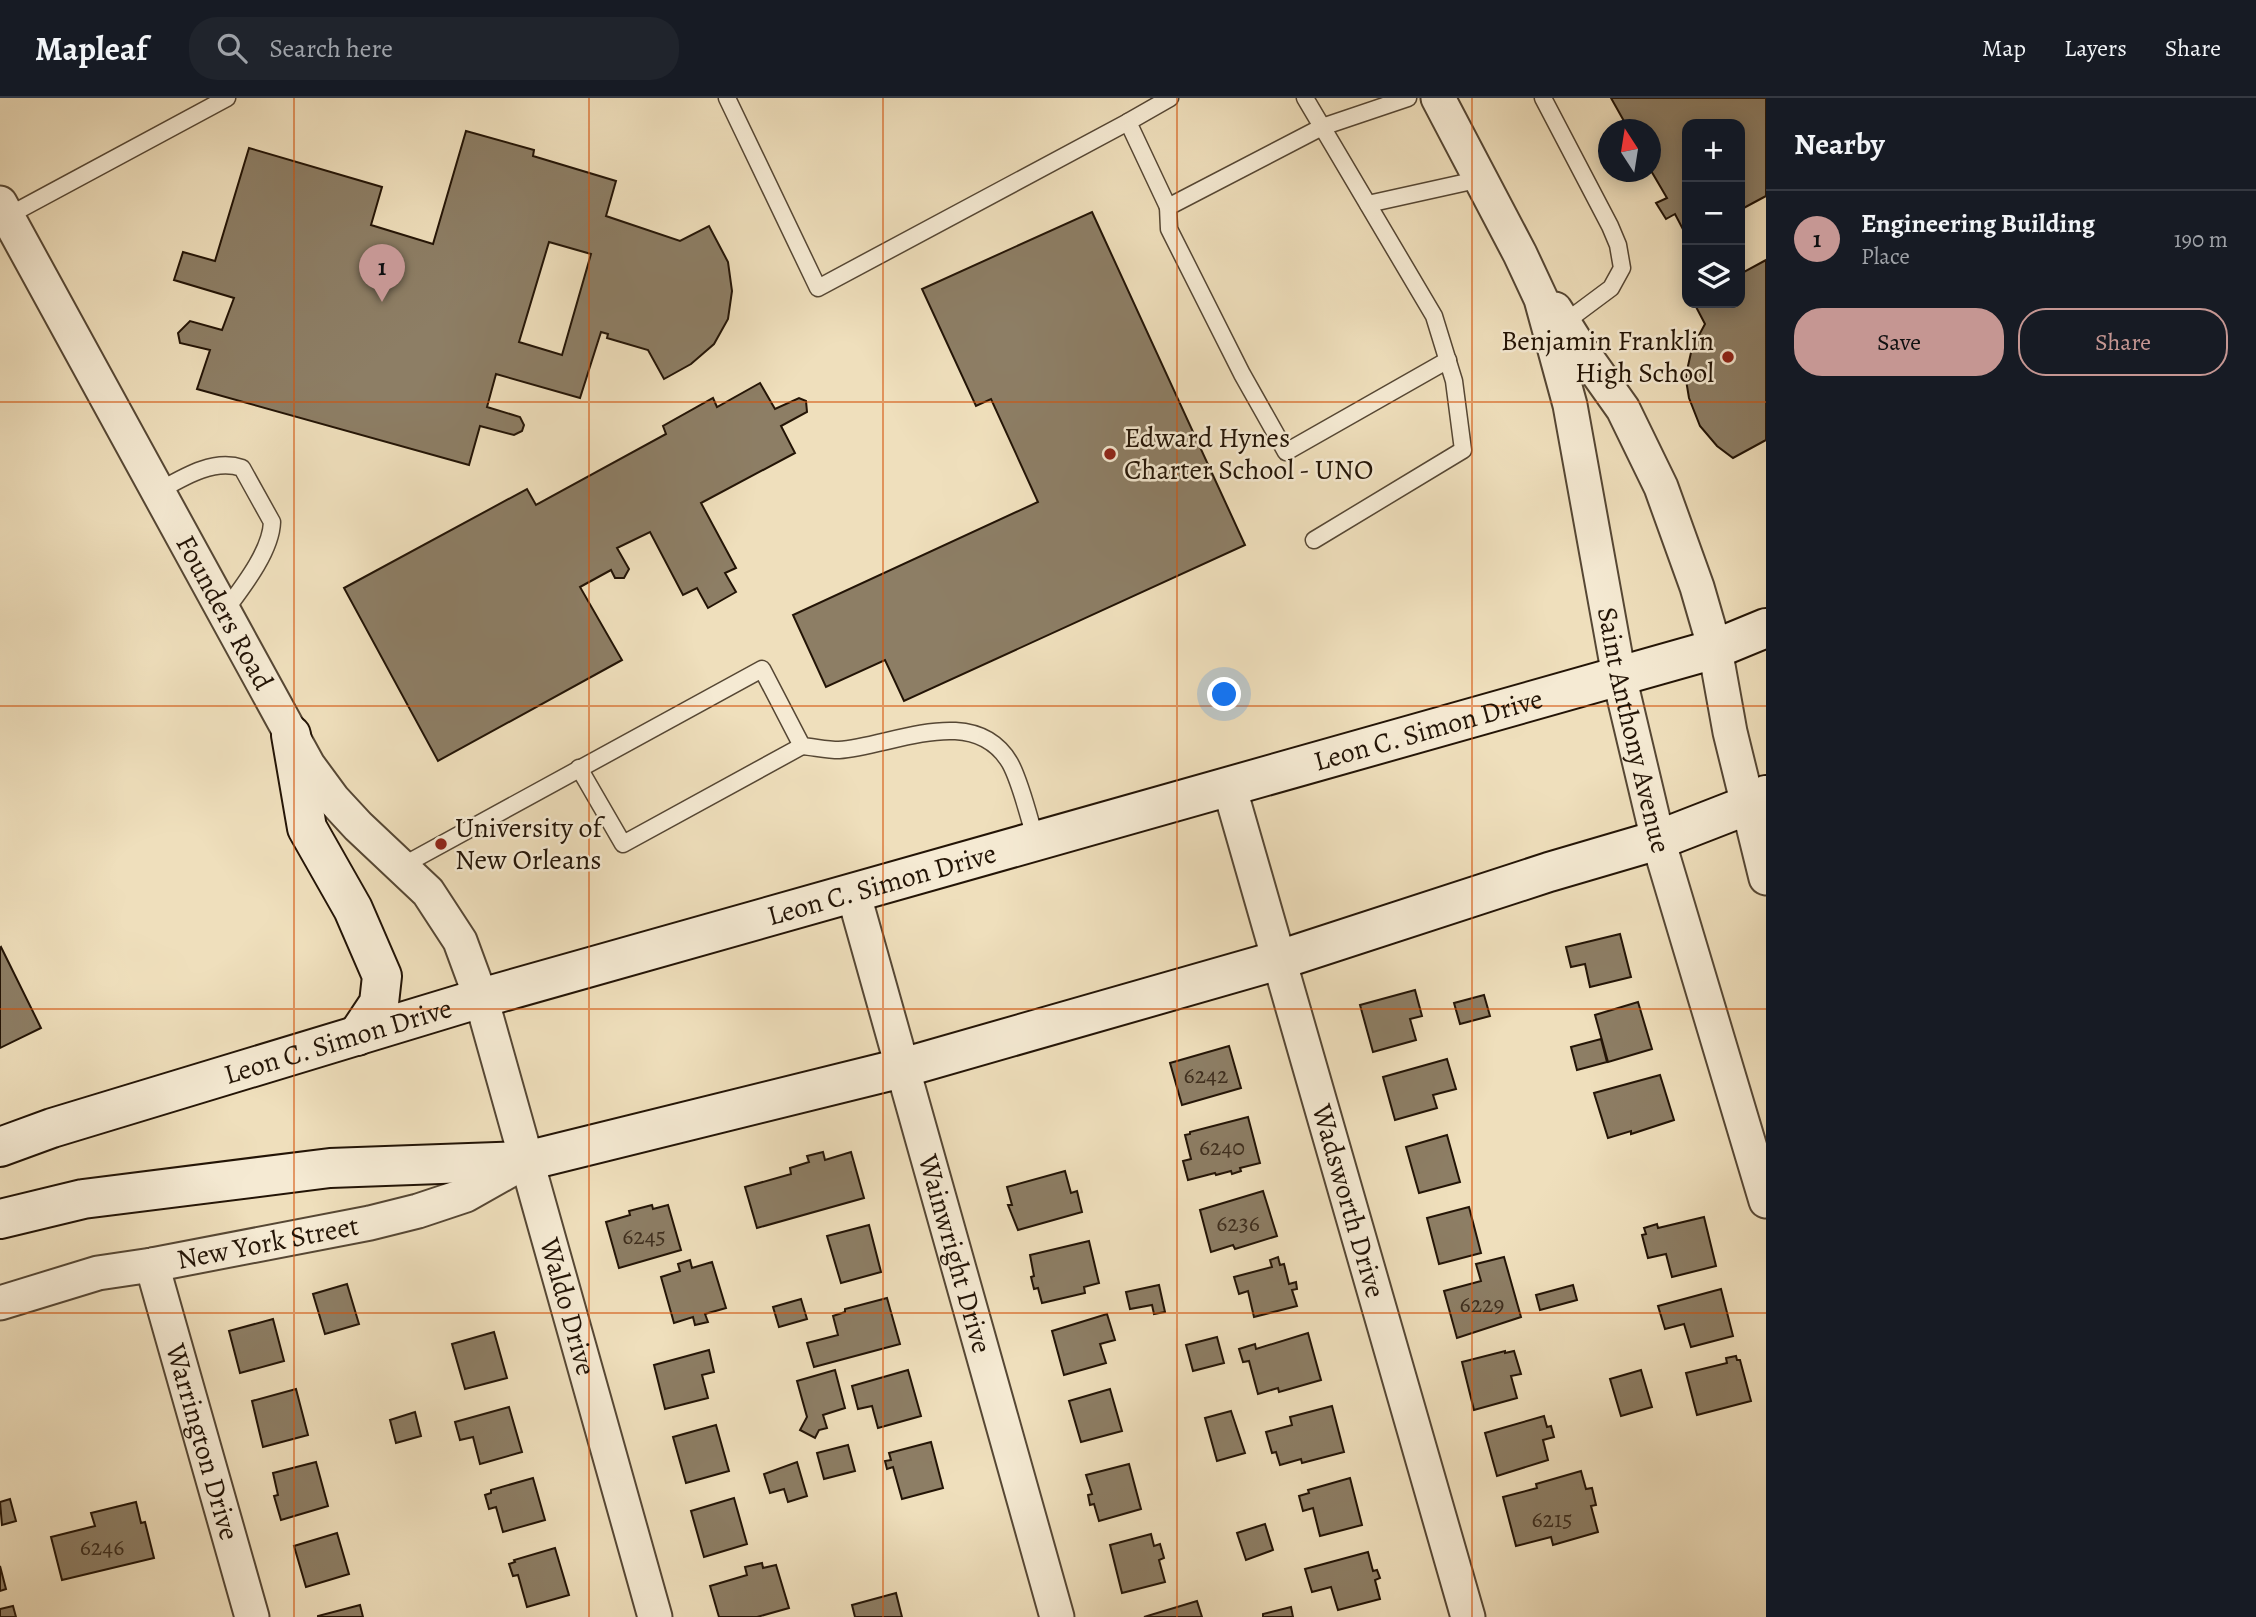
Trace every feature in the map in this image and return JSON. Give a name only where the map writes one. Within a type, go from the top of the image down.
[{"type":"main road","name":"Leon C. Simon Drive","points":[[0,1147],[52,1128],[481,998],[1715,649],[1766,628]]},
{"type":"main road","points":[[291,735],[307,828],[352,909],[382,976],[379,1003],[357,1035]]},
{"type":"main road","points":[[0,1219],[82,1199],[330,1168],[526,1161],[902,1068],[1279,960],[1549,872],[1658,840],[1757,800]]},
{"type":"street","name":"Saint Anthony Avenue","points":[[1438,98],[1541,299],[1570,405],[1619,676],[1658,840],[1766,1201]]},
{"type":"street","name":"Founders Road","points":[[2,213],[308,765],[333,799],[358,826],[428,892],[460,941],[481,998]]},
{"type":"street","name":"Saint Anthony Avenue","points":[[1520,254],[1623,409],[1661,487],[1697,587],[1715,649],[1730,732],[1757,800],[1766,878]]},
{"type":"street","name":"Wadsworth Drive","points":[[1229,786],[1468,1617]]},
{"type":"street","name":"Wainwright Drive","points":[[853,892],[1058,1617]]},
{"type":"street","name":"Waldo Drive","points":[[481,998],[655,1617]]},
{"type":"street","name":"New York Street","points":[[0,1303],[98,1273],[357,1226],[418,1211],[466,1195],[526,1161]]},
{"type":"street","name":"Warrington Drive","points":[[152,1265],[252,1617]]},
{"type":"lane","points":[[2,213],[227,98]]},
{"type":"lane","points":[[727,98],[818,288],[1170,98]]},
{"type":"lane","points":[[1305,98],[1434,316],[1454,381],[1463,450],[1314,540]]},
{"type":"lane","points":[[1168,207],[1321,128],[1408,98]]},
{"type":"lane","points":[[1543,98],[1610,226],[1618,245],[1622,268],[1611,288],[1564,323]]},
{"type":"lane","points":[[1128,122],[1168,207],[1169,229],[1218,327],[1286,452],[1448,360]]},
{"type":"lane","points":[[1368,204],[1481,178]]},
{"type":"lane","points":[[157,492],[192,473],[229,463],[242,468],[272,522],[272,532],[249,578],[224,612]]},
{"type":"lane","points":[[402,866],[762,669],[802,746]]},
{"type":"lane","points":[[579,768],[623,844],[802,746],[839,750],[912,735],[955,731],[981,735],[1003,752],[1012,766],[1036,841]]},
{"type":"building","points":[[1611,98],[1766,98],[1766,196],[1745,207],[1745,119],[1682,119],[1682,227],[1675,214],[1666,219],[1656,203],[1667,198],[1658,182],[1661,182],[1661,119],[1623,119]]},
{"type":"building","points":[[466,131],[534,150],[533,156],[616,181],[606,216],[680,241],[709,226],[728,262],[732,291],[728,319],[714,344],[691,364],[664,379],[648,350],[607,338],[608,334],[601,332],[580,398],[496,374],[487,407],[520,417],[524,425],[522,431],[514,435],[480,426],[469,465],[197,389],[210,350],[180,343],[178,333],[190,321],[222,330],[234,298],[174,280],[183,252],[215,261],[249,148],[382,187],[371,225],[433,244]],"holes":[[[549,242],[591,254],[562,355],[519,342]]]},
{"type":"building","name":"Edward Hynes Charter School - UNO","points":[[1092,212],[1245,545],[904,701],[885,660],[826,687],[793,615],[1038,502],[991,399],[976,406],[922,289]]},
{"type":"building","name":"Benjamin Franklin High School","points":[[1766,260],[1766,440],[1733,458],[1717,446],[1700,426],[1689,398],[1686,380],[1692,348],[1705,324],[1697,308],[1745,308],[1745,271]]},
{"type":"building","points":[[760,383],[775,409],[799,398],[806,401],[807,412],[781,426],[795,453],[701,503],[736,568],[725,573],[736,592],[708,608],[697,588],[683,595],[650,532],[617,548],[629,569],[624,578],[615,578],[611,570],[580,587],[622,660],[438,761],[344,588],[527,489],[536,505],[666,434],[663,426],[713,398],[717,407]]},
{"type":"building","points":[[1620,934],[1631,977],[1590,987],[1585,964],[1571,967],[1566,947]]},
{"type":"building","points":[[0,948],[41,1028],[0,1048]]},
{"type":"building","points":[[1415,990],[1422,1016],[1410,1019],[1416,1040],[1373,1052],[1360,1005]]},
{"type":"building","points":[[1484,995],[1490,1016],[1460,1024],[1454,1003]]},
{"type":"building","points":[[1638,1002],[1652,1049],[1608,1062],[1595,1015]]},
{"type":"building","points":[[1601,1039],[1607,1062],[1577,1070],[1571,1047]]},
{"type":"building","points":[[1229,1046],[1241,1088],[1182,1105],[1170,1063]]},
{"type":"building","points":[[1447,1059],[1456,1089],[1433,1095],[1437,1108],[1395,1120],[1383,1077]]},
{"type":"building","points":[[1660,1075],[1674,1120],[1631,1134],[1631,1131],[1608,1138],[1594,1093]]},
{"type":"building","points":[[1248,1117],[1260,1163],[1240,1168],[1241,1171],[1232,1174],[1231,1171],[1216,1175],[1215,1173],[1188,1180],[1183,1161],[1191,1159],[1185,1135]]},
{"type":"building","points":[[1447,1135],[1460,1182],[1419,1193],[1406,1147]]},
{"type":"building","points":[[823,1152],[825,1160],[851,1152],[864,1198],[757,1228],[745,1187],[791,1174],[790,1168],[809,1162],[807,1156]]},
{"type":"building","points":[[1065,1171],[1071,1193],[1077,1191],[1082,1212],[1018,1230],[1008,1205],[1012,1205],[1007,1187]]},
{"type":"building","points":[[1263,1191],[1277,1236],[1235,1249],[1233,1245],[1211,1252],[1200,1210]]},
{"type":"building","points":[[652,1205],[653,1209],[668,1205],[681,1250],[619,1268],[606,1222],[630,1215],[629,1211]]},
{"type":"building","points":[[1469,1207],[1481,1253],[1439,1264],[1427,1218]]},
{"type":"building","points":[[1704,1217],[1716,1266],[1672,1277],[1666,1254],[1648,1258],[1642,1235],[1646,1234],[1644,1228],[1657,1224],[1658,1228]]},
{"type":"building","points":[[869,1225],[881,1272],[841,1283],[827,1236]]},
{"type":"building","points":[[1089,1241],[1099,1283],[1084,1287],[1085,1293],[1042,1303],[1038,1288],[1034,1289],[1031,1277],[1034,1276],[1030,1255]]},
{"type":"building","points":[[1278,1257],[1280,1265],[1284,1264],[1289,1284],[1296,1282],[1297,1289],[1292,1290],[1297,1306],[1254,1317],[1248,1291],[1239,1294],[1234,1277],[1272,1267],[1270,1260]]},
{"type":"building","points":[[1504,1257],[1521,1317],[1457,1338],[1444,1291],[1481,1281],[1476,1264]]},
{"type":"building","points":[[690,1260],[692,1268],[712,1262],[726,1308],[705,1314],[708,1322],[695,1325],[693,1317],[674,1323],[661,1277],[680,1271],[678,1264]]},
{"type":"building","points":[[347,1284],[359,1324],[325,1334],[313,1294]]},
{"type":"building","points":[[1159,1285],[1165,1312],[1154,1314],[1152,1305],[1130,1309],[1126,1292]]},
{"type":"building","points":[[1573,1285],[1577,1300],[1540,1310],[1536,1295]]},
{"type":"building","points":[[1721,1289],[1733,1336],[1691,1347],[1684,1324],[1665,1329],[1658,1306]]},
{"type":"building","points":[[887,1298],[900,1344],[814,1367],[807,1343],[838,1335],[833,1316],[845,1312],[845,1309]]},
{"type":"building","points":[[801,1299],[807,1319],[779,1327],[773,1307]]},
{"type":"building","points":[[1107,1314],[1115,1340],[1100,1344],[1106,1363],[1064,1375],[1052,1331]]},
{"type":"building","points":[[273,1319],[284,1361],[240,1373],[229,1331]]},
{"type":"building","points":[[494,1332],[507,1378],[465,1389],[452,1344]]},
{"type":"building","points":[[1308,1333],[1321,1380],[1279,1392],[1278,1388],[1258,1394],[1249,1361],[1243,1362],[1239,1349],[1255,1344],[1256,1349]]},
{"type":"building","points":[[1217,1337],[1224,1363],[1193,1371],[1186,1345]]},
{"type":"building","points":[[709,1350],[714,1372],[702,1375],[708,1398],[665,1409],[654,1365]]},
{"type":"building","points":[[1514,1351],[1521,1374],[1511,1376],[1517,1398],[1474,1410],[1462,1362]]},
{"type":"building","points":[[1736,1356],[1737,1360],[1740,1360],[1751,1401],[1697,1415],[1686,1373],[1727,1363],[1726,1358]]},
{"type":"building","points":[[835,1370],[845,1408],[823,1415],[827,1428],[819,1430],[815,1438],[800,1430],[807,1417],[797,1381]]},
{"type":"building","points":[[908,1370],[921,1416],[878,1428],[872,1406],[858,1409],[852,1386]]},
{"type":"building","points":[[1641,1370],[1652,1407],[1621,1416],[1610,1379]]},
{"type":"building","points":[[296,1389],[308,1435],[263,1447],[252,1401]]},
{"type":"building","points":[[1110,1389],[1122,1431],[1081,1442],[1069,1401]]},
{"type":"building","points":[[1332,1406],[1344,1452],[1302,1463],[1301,1459],[1280,1465],[1276,1452],[1272,1453],[1266,1432],[1292,1425],[1290,1417]]},
{"type":"building","points":[[509,1407],[522,1452],[480,1464],[473,1437],[460,1440],[455,1422]]},
{"type":"building","points":[[1231,1411],[1245,1453],[1217,1461],[1205,1418]]},
{"type":"building","points":[[415,1412],[421,1436],[396,1443],[390,1420]]},
{"type":"building","points":[[1544,1416],[1554,1437],[1543,1440],[1548,1460],[1497,1476],[1485,1433]]},
{"type":"building","points":[[716,1425],[729,1471],[686,1483],[673,1437]]},
{"type":"building","points":[[931,1442],[943,1488],[902,1499],[893,1467],[887,1469],[885,1461],[891,1460],[889,1453]]},
{"type":"building","points":[[848,1445],[855,1471],[824,1479],[817,1453]]},
{"type":"building","points":[[316,1462],[328,1506],[281,1520],[274,1496],[278,1495],[273,1473]]},
{"type":"building","points":[[797,1462],[807,1496],[788,1502],[784,1489],[770,1493],[764,1474]]},
{"type":"building","points":[[1129,1464],[1141,1509],[1099,1521],[1094,1504],[1090,1505],[1088,1495],[1092,1494],[1086,1475]]},
{"type":"building","points":[[1581,1471],[1586,1489],[1592,1488],[1596,1505],[1591,1506],[1598,1532],[1553,1545],[1551,1537],[1516,1546],[1503,1497],[1537,1488],[1536,1484]]},
{"type":"building","points":[[533,1478],[545,1520],[503,1532],[496,1507],[489,1509],[485,1495],[491,1493],[491,1490]]},
{"type":"building","points":[[1350,1478],[1362,1525],[1320,1536],[1313,1508],[1303,1511],[1299,1496],[1309,1493],[1308,1490]]},
{"type":"building","points":[[734,1498],[747,1544],[704,1557],[691,1511]]},
{"type":"building","points":[[10,1499],[16,1521],[2,1525],[0,1502]]},
{"type":"building","points":[[136,1502],[141,1523],[145,1522],[154,1558],[62,1580],[51,1537],[95,1526],[91,1513]]},
{"type":"building","points":[[1265,1524],[1273,1550],[1246,1560],[1237,1533]]},
{"type":"building","points":[[337,1533],[349,1574],[306,1587],[294,1546]]},
{"type":"building","points":[[1151,1534],[1154,1546],[1160,1544],[1164,1558],[1159,1560],[1165,1582],[1122,1593],[1110,1545]]},
{"type":"building","points":[[555,1548],[569,1595],[527,1607],[518,1575],[513,1576],[509,1564],[515,1562],[514,1560]]},
{"type":"building","points":[[1368,1552],[1373,1571],[1377,1570],[1380,1578],[1375,1580],[1380,1599],[1338,1610],[1331,1587],[1312,1592],[1305,1569]]},
{"type":"building","points":[[762,1563],[763,1568],[776,1565],[789,1608],[757,1617],[719,1617],[710,1586],[747,1575],[745,1567]]},
{"type":"building","points":[[0,1566],[6,1589],[0,1591]]},
{"type":"building","points":[[896,1593],[902,1617],[855,1617],[852,1605]]},
{"type":"building","points":[[1197,1601],[1202,1617],[1144,1617]]},
{"type":"building","points":[[360,1605],[363,1617],[318,1617],[318,1616]]},
{"type":"building","points":[[13,1606],[16,1617],[0,1617],[0,1609]]},
{"type":"building","points":[[1291,1607],[1293,1617],[1263,1617],[1263,1614]]},
{"type":"place","name":"Engineering Building","points":[[382,302]]},
{"type":"place","name":"Benjamin Franklin High School","points":[[1728,357]]},
{"type":"place","name":"Edward Hynes Charter School - UNO","points":[[1110,454]]},
{"type":"place","name":"University of New Orleans","points":[[441,844]]}]
